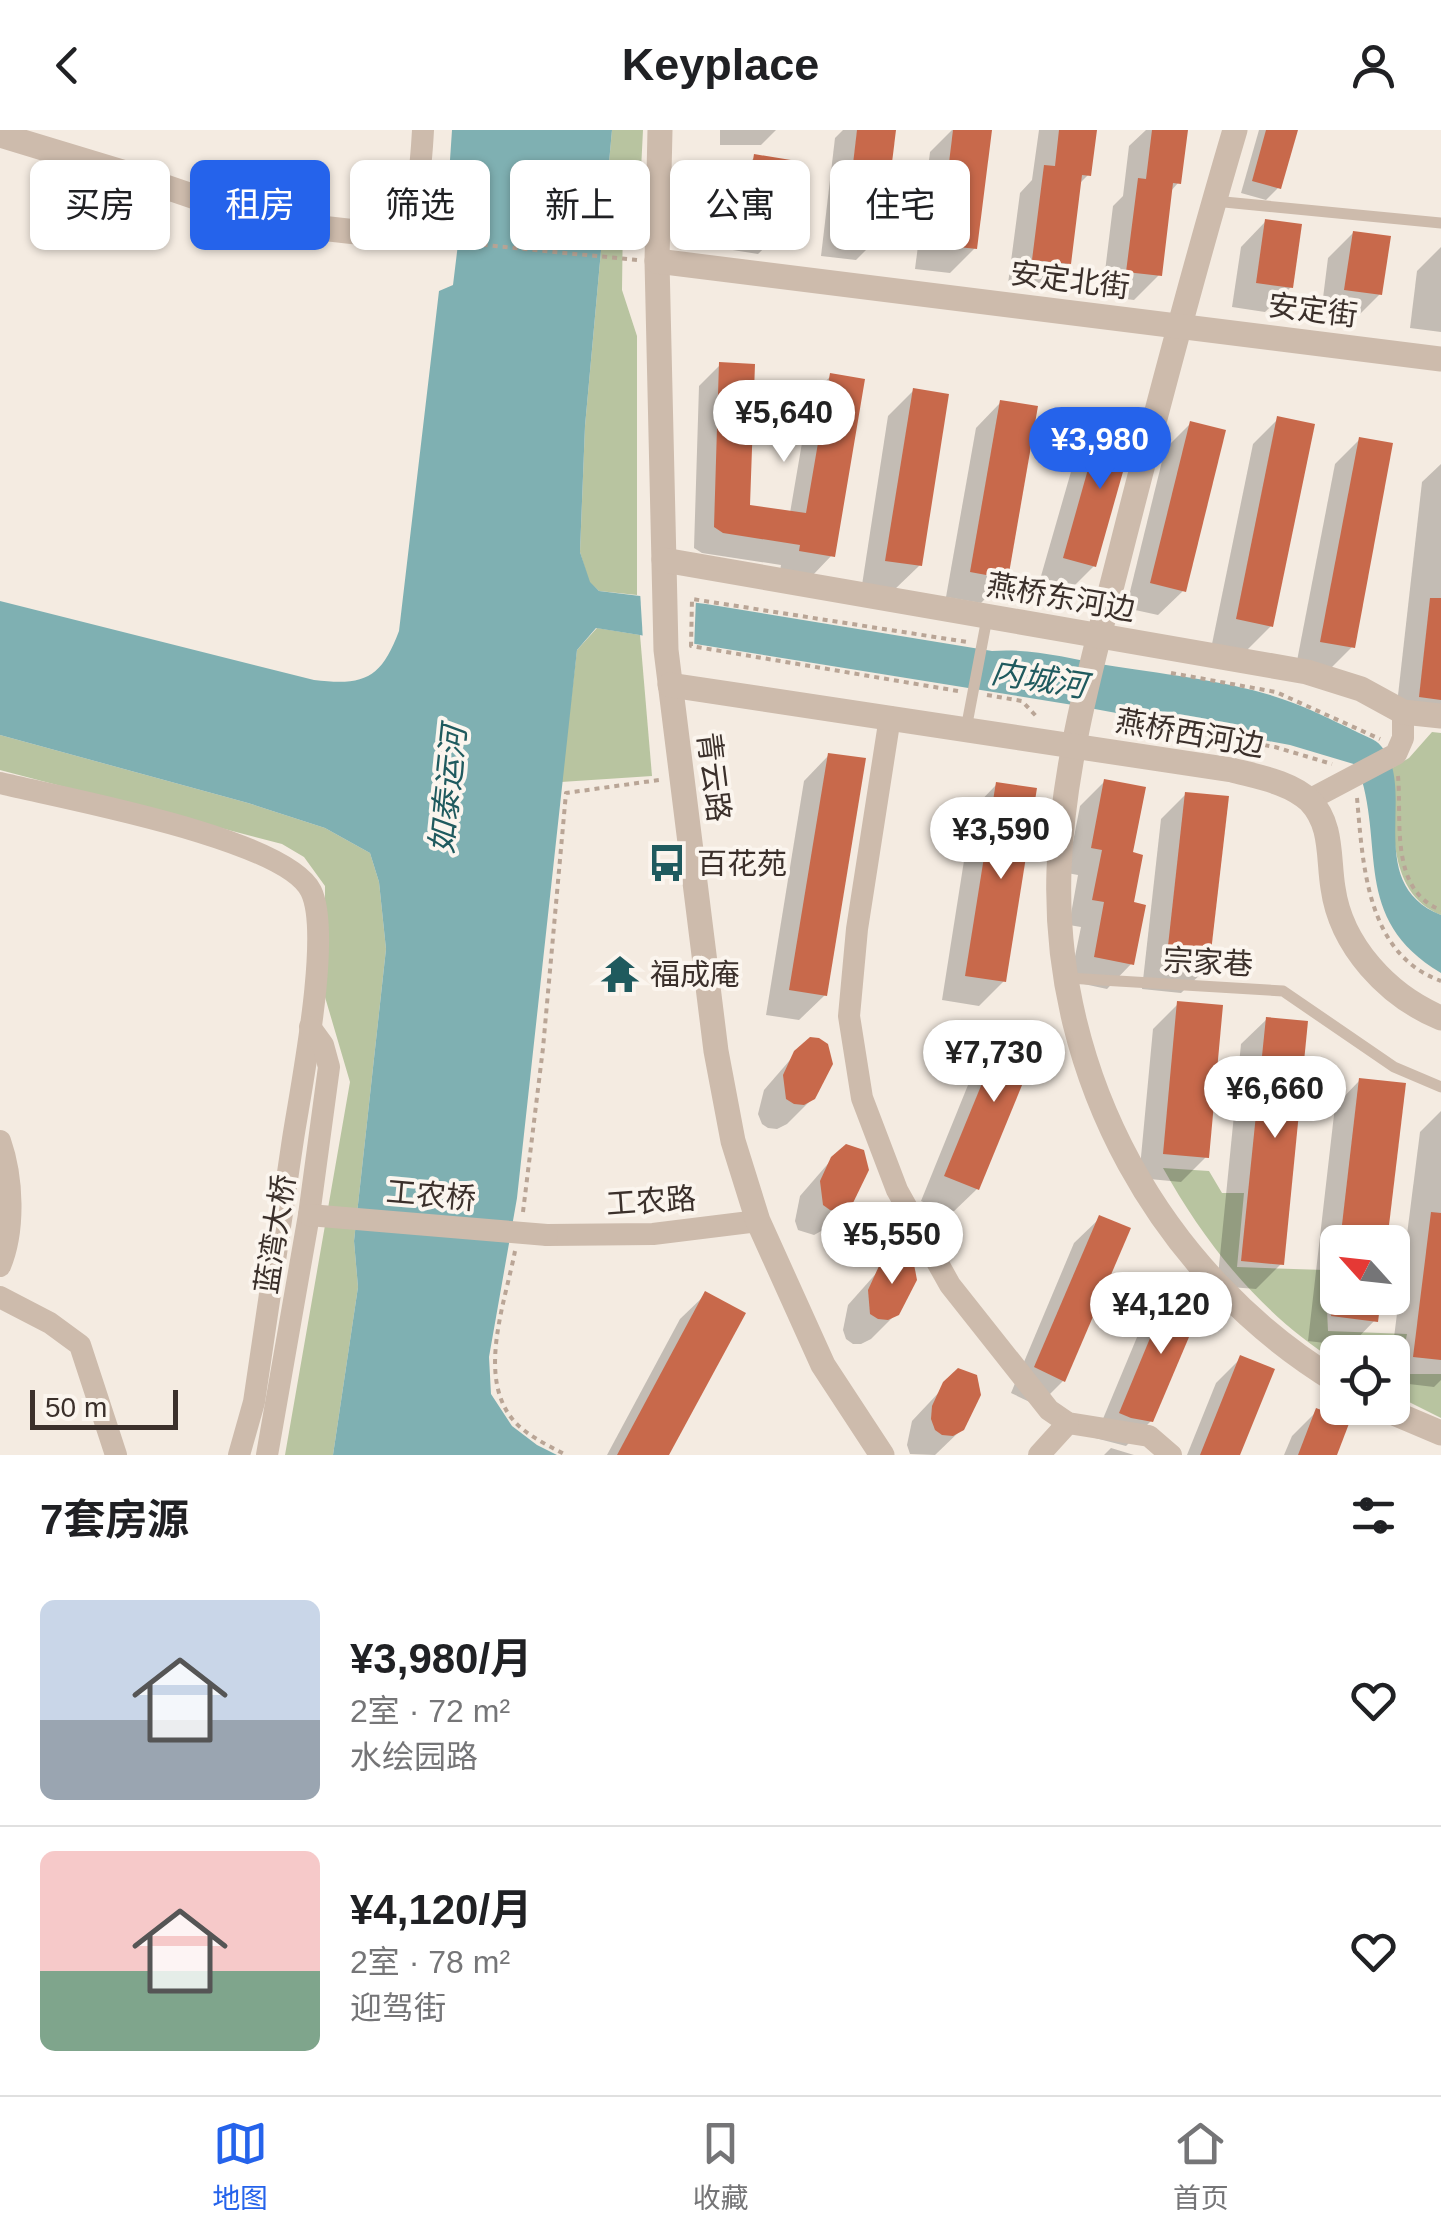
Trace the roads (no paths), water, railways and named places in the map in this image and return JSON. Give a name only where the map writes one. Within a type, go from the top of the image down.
[{"type":"street","points":[[422,160],[424,130]]},
{"type":"street","name":"青云路","points":[[660,130],[647,260],[665,590],[679,648],[670,684],[716,1051],[733,1141],[758,1221],[823,1365],[882,1455]]},
{"type":"street","points":[[1235,130],[1178,326],[1081,721],[1070,746],[1059,870],[1064,977],[1088,1073],[1136,1179],[1170,1228],[1242,1309],[1320,1368]]},
{"type":"street","points":[[0,135],[268,222],[350,231]]},
{"type":"street","name":"安定北街","points":[[647,260],[1178,326]]},
{"type":"street","name":"安定街","points":[[1178,326],[1441,359]]},
{"type":"street","name":"燕桥东河边","points":[[664,560],[988,618],[1097,646],[1307,672],[1361,690],[1402,712],[1441,716]]},
{"type":"street","name":"燕桥西河边","points":[[670,684],[1232,770],[1277,782],[1309,800]]},
{"type":"street","points":[[1402,712],[1403,738],[1392,756],[1309,800],[1324,823],[1341,922],[1360,954],[1387,984],[1441,1018]]},
{"type":"street","points":[[890,717],[857,928],[849,1016],[862,1098],[897,1190],[950,1284],[1049,1410],[1068,1423],[1149,1436],[1171,1455]]},
{"type":"street","points":[[0,783],[222,838],[279,862],[310,890],[319,936],[310,1026],[254,1402],[239,1455]]},
{"type":"street","name":"蓝湾大桥","points":[[269,1448],[310,1215],[330,1067],[323,1045],[310,1026]]},
{"type":"street","points":[[0,1141],[6,1158],[10,1231],[0,1266]]},
{"type":"street","name":"工农桥","points":[[310,1215],[547,1235]]},
{"type":"street","name":"工农路","points":[[547,1235],[652,1234],[758,1221]]},
{"type":"street","points":[[0,1297],[50,1323],[80,1345],[116,1455]]},
{"type":"street","points":[[1410,1419],[1441,1432]]},
{"type":"street","points":[[1039,1455],[1068,1423]]},
{"type":"lane","points":[[1214,201],[1441,223]]},
{"type":"lane","points":[[966,729],[988,618]]},
{"type":"lane","name":"宗家巷","points":[[1064,977],[1282,991],[1394,1067],[1441,1087]]},
{"type":"water","points":[[452,130],[612,130],[609,160],[510,160],[510,250],[601,250],[585,426],[580,552],[590,582],[599,591],[706,604],[992,651],[1049,654],[1197,679],[1265,693],[1320,714],[1376,741],[1391,764],[1397,859],[1403,881],[1417,900],[1441,915],[1441,973],[1412,952],[1393,929],[1382,904],[1357,765],[1290,745],[1073,705],[596,628],[577,650],[517,1198],[489,1357],[491,1394],[512,1426],[557,1455],[333,1455],[358,1287],[354,1241],[386,949],[379,882],[370,853],[325,828],[248,803],[0,735],[0,601],[314,680],[358,680],[377,669],[399,631],[439,291],[453,285],[457,250],[490,250],[490,160],[450,160]]},
{"type":"place","name":"百花苑","points":[[667,863]]},
{"type":"place","name":"福成庵","points":[[620,974]]},
{"type":"water label","name":"内城河","points":[[1039,679]]},
{"type":"water label","name":"如泰运河","points":[[448,790]]}]
